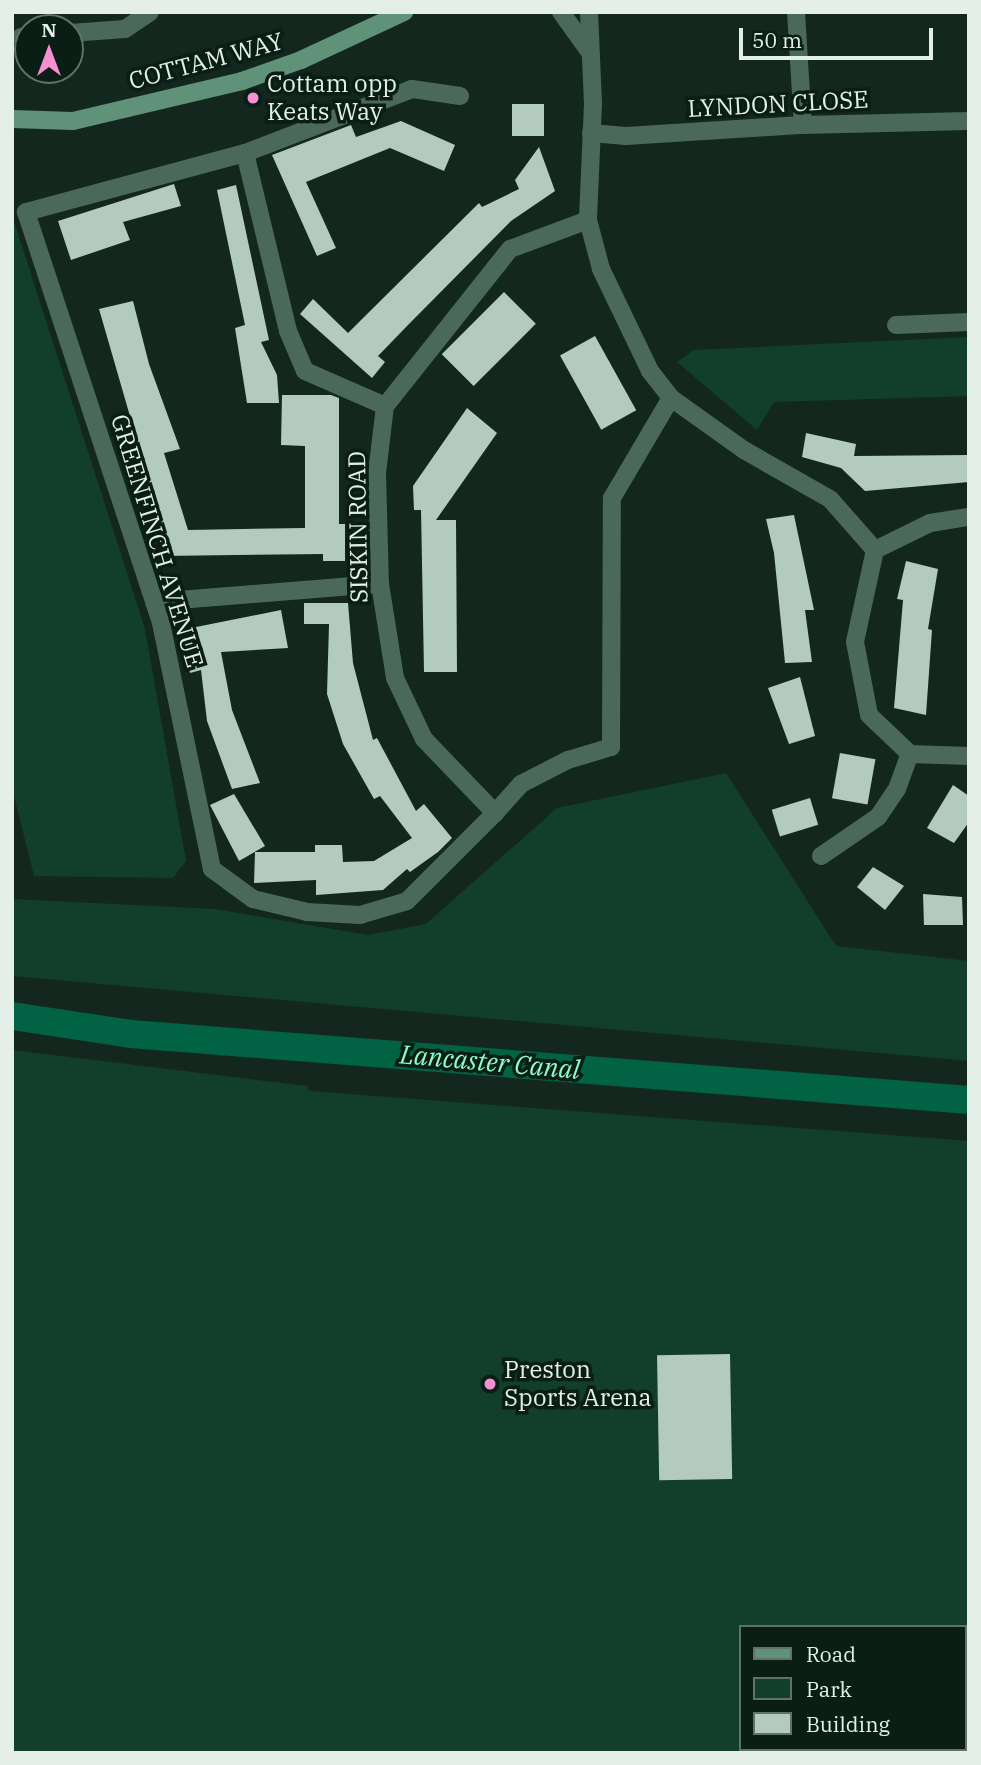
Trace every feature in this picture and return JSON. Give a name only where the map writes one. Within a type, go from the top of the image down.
[{"type":"main road","name":"COTTAM WAY","points":[[12,119],[72,121],[242,82],[301,60],[404,12]]},
{"type":"street","points":[[84,32],[125,29],[150,12]]},
{"type":"street","points":[[561,12],[589,51]]},
{"type":"street","points":[[589,12],[589,51],[593,80],[588,220],[601,269],[650,371],[671,398],[744,450],[830,499],[875,550]]},
{"type":"street","points":[[796,12],[803,125]]},
{"type":"street","name":"GREENFINCH AVENUE","points":[[460,96],[412,89],[245,153],[26,212],[154,602],[193,765],[198,820],[212,869],[253,900],[307,912],[360,915],[407,901],[495,813]]},
{"type":"street","name":"LYNDON CLOSE","points":[[591,133],[651,135],[803,125],[969,121]]},
{"type":"street","points":[[245,153],[288,331],[305,371],[385,405],[510,249],[588,220]]},
{"type":"street","points":[[896,325],[969,322]]},
{"type":"street","points":[[495,813],[521,784],[568,760],[611,747],[612,498],[671,398]]},
{"type":"street","name":"SISKIN ROAD","points":[[385,405],[377,472],[380,584],[395,678],[424,739],[495,813]]},
{"type":"street","points":[[875,550],[930,523],[969,517]]},
{"type":"street","points":[[875,550],[855,642],[869,715],[910,754],[969,756]]},
{"type":"street","points":[[154,602],[380,584]]},
{"type":"street","points":[[821,856],[878,817],[897,789],[910,754]]},
{"type":"green space","points":[[12,215],[145,629],[186,861],[173,878],[34,876],[12,788]]},
{"type":"green space","points":[[969,337],[969,396],[774,402],[757,430],[677,362],[694,350]]},
{"type":"green space","points":[[726,773],[836,946],[969,961],[969,1061],[12,976],[12,899],[215,909],[368,935],[426,924],[557,808]]},
{"type":"green space","name":"Preston Sports Arena","points":[[12,1050],[307,1086],[309,1091],[969,1141],[969,1753],[12,1753]]},
{"type":"building","points":[[512,104],[544,104],[544,136],[512,136]]},
{"type":"building","points":[[401,121],[455,145],[444,171],[390,148],[306,182],[336,248],[317,256],[272,155],[351,125],[356,137]]},
{"type":"building","points":[[539,147],[555,191],[511,221],[409,324],[378,356],[385,362],[372,378],[300,314],[313,299],[348,333],[479,203],[482,207],[519,189],[515,180]]},
{"type":"building","points":[[174,184],[181,206],[123,222],[130,240],[71,260],[58,221]]},
{"type":"building","points":[[236,185],[269,340],[261,342],[277,375],[279,403],[247,403],[235,328],[245,325],[217,190]]},
{"type":"building","points":[[504,292],[536,324],[474,386],[442,354]]},
{"type":"building","points":[[133,301],[149,364],[180,449],[164,453],[188,530],[305,528],[305,446],[281,445],[282,395],[331,395],[339,398],[339,524],[345,524],[345,561],[323,561],[323,554],[160,556],[160,520],[99,309]]},
{"type":"building","points":[[595,336],[636,410],[601,430],[560,355]]},
{"type":"building","points":[[467,408],[497,433],[436,520],[456,520],[457,672],[424,672],[421,510],[414,510],[413,486]]},
{"type":"building","points":[[806,433],[856,444],[854,456],[969,455],[969,482],[865,491],[841,468],[802,457]]},
{"type":"building","points":[[794,515],[814,610],[805,610],[812,662],[785,663],[774,553],[766,519]]},
{"type":"building","points":[[906,561],[938,569],[928,629],[932,630],[926,715],[894,708],[903,600],[897,599]]},
{"type":"building","points":[[304,603],[348,603],[353,663],[373,740],[377,738],[416,811],[424,804],[452,838],[438,852],[410,872],[407,869],[383,890],[316,895],[316,880],[254,883],[255,852],[315,852],[315,845],[342,845],[343,862],[374,861],[412,838],[380,796],[374,799],[343,744],[327,694],[329,624],[304,624]]},
{"type":"building","points":[[281,610],[288,648],[221,652],[232,710],[260,783],[232,789],[207,721],[201,670],[190,673],[181,630]]},
{"type":"building","points":[[800,677],[815,736],[789,744],[768,688]]},
{"type":"building","points":[[840,753],[875,759],[867,805],[832,798]]},
{"type":"building","points":[[953,785],[969,796],[969,822],[954,843],[927,828]]},
{"type":"building","points":[[234,794],[265,846],[239,861],[210,805]]},
{"type":"building","points":[[810,798],[818,825],[780,836],[772,810]]},
{"type":"building","points":[[873,867],[904,886],[885,910],[857,887]]},
{"type":"building","points":[[923,894],[962,897],[963,925],[924,925]]},
{"type":"building","points":[[730,1354],[732,1479],[659,1480],[657,1355]]},
{"type":"waterway","name":"Lancaster Canal","points":[[12,1016],[131,1034],[969,1100]]},
{"type":"place","name":"Cottam opp Keats Way","points":[[253,98]]},
{"type":"place","name":"Preston Sports Arena","points":[[490,1384]]}]
